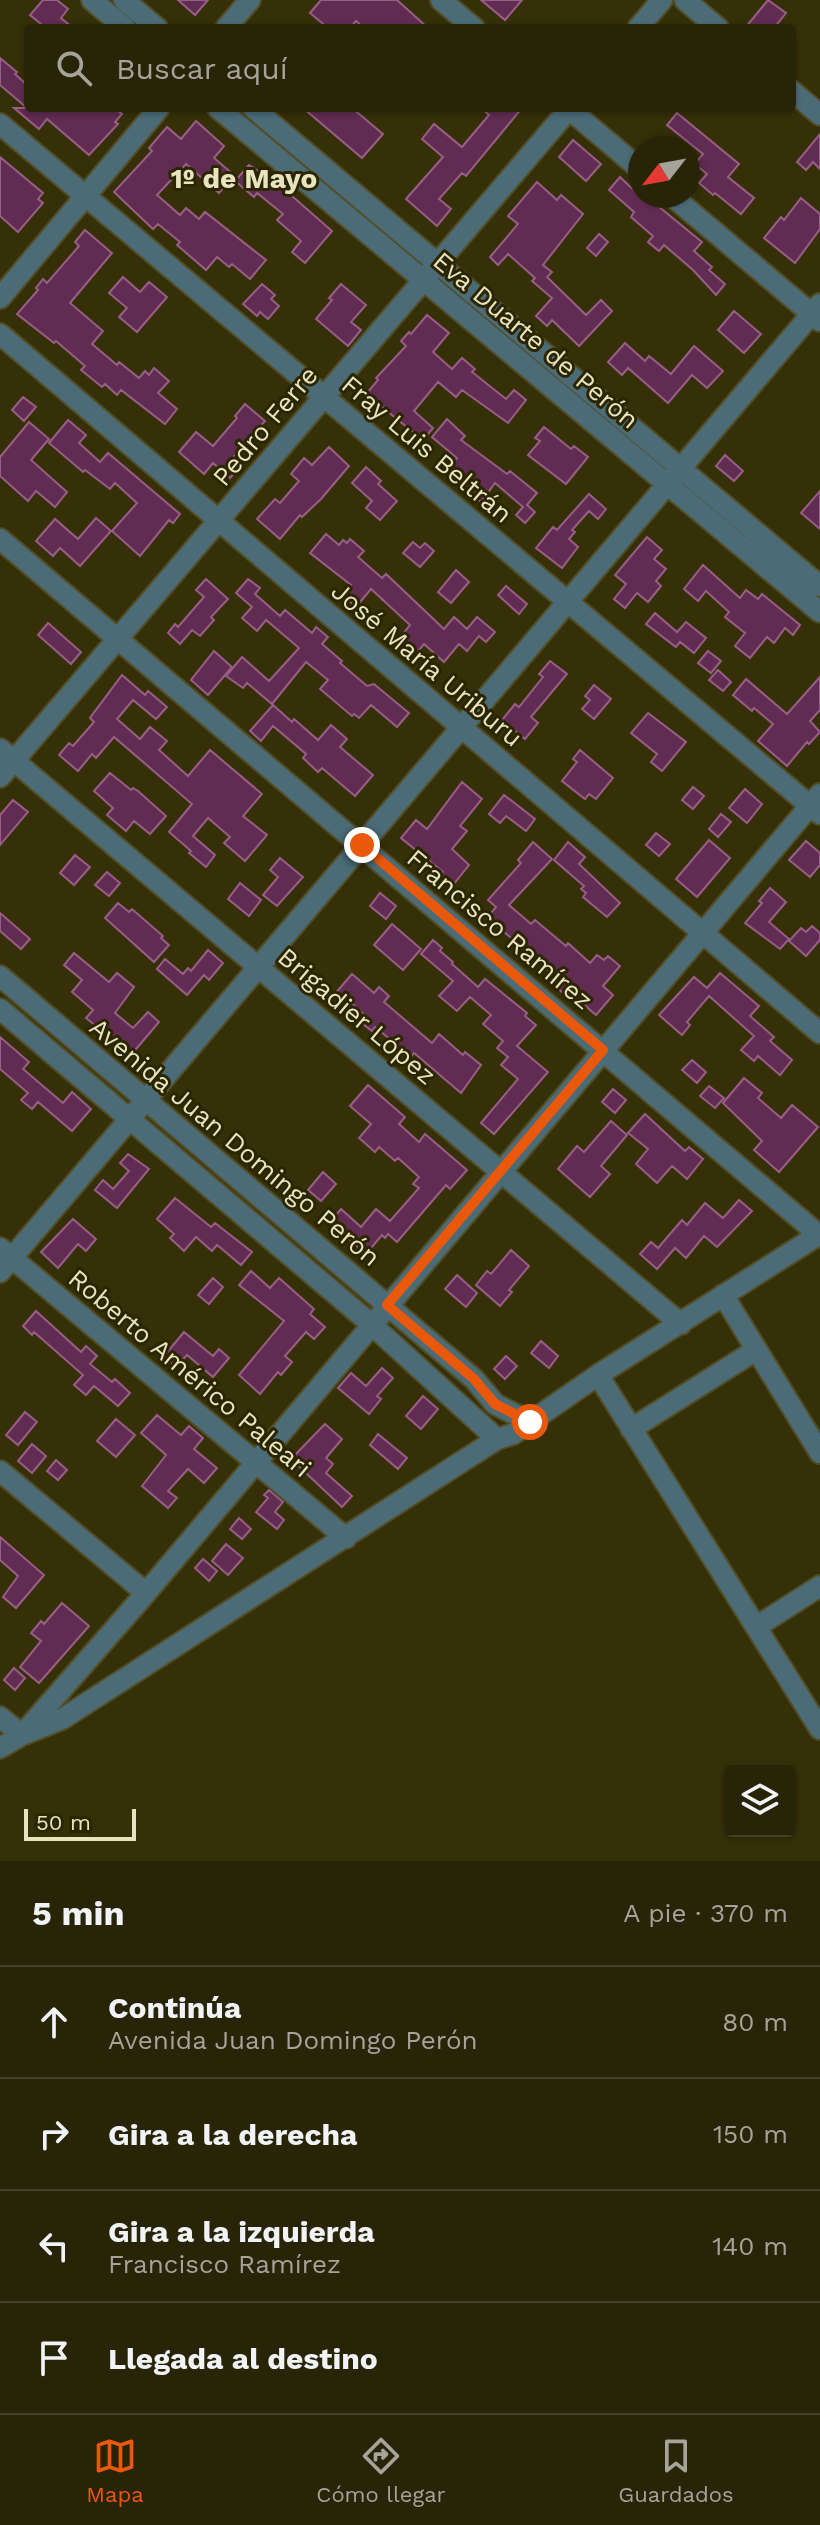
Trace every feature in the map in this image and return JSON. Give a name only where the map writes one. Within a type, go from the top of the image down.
[{"type":"street","points":[[92,0],[120,24]]},
{"type":"street","points":[[124,0],[152,24]]},
{"type":"street","points":[[229,24],[250,0]]},
{"type":"street","points":[[441,0],[469,24]]},
{"type":"street","points":[[641,24],[662,0]]},
{"type":"street","points":[[685,0],[713,24]]},
{"type":"street","points":[[796,94],[820,115]]},
{"type":"street","points":[[0,298],[156,112]]},
{"type":"street","name":"Eva Duarte de Perón","points":[[223,112],[820,612]]},
{"type":"street","name":"Eva Duarte de Perón","points":[[258,112],[820,586]]},
{"type":"street","name":"Pedro Ferre","points":[[0,777],[7,755],[118,639],[566,112]]},
{"type":"street","points":[[574,112],[628,159]]},
{"type":"street","name":"Fray Luis Beltrán","points":[[0,124],[568,602],[817,804]]},
{"type":"street","points":[[4,1259],[129,1118],[681,468],[817,313],[687,208]]},
{"type":"street","name":"José María Uriburu","points":[[0,334],[820,1033]]},
{"type":"street","name":"Francisco Ramírez","points":[[0,539],[819,1234]]},
{"type":"street","name":"Brigadier López","points":[[7,755],[681,1324]]},
{"type":"street","points":[[22,1735],[146,1593],[702,932],[817,804]]},
{"type":"street","name":"Avenida Juan Domingo Perón","points":[[0,976],[474,1379],[495,1404],[530,1422]]},
{"type":"street","name":"Avenida Juan Domingo Perón","points":[[0,1009],[371,1324],[497,1439]]},
{"type":"street","points":[[0,1748],[22,1735],[62,1719],[497,1439],[513,1434],[598,1375],[819,1234]]},
{"type":"street","name":"Roberto Américo Paleari","points":[[4,1259],[346,1538]]},
{"type":"street","points":[[723,1295],[820,1453]]},
{"type":"street","points":[[631,1429],[756,1350]]},
{"type":"street","points":[[598,1375],[820,1729]]},
{"type":"street","points":[[0,1471],[146,1593]]},
{"type":"street","points":[[756,1627],[820,1586]]},
{"type":"street","points":[[0,1717],[22,1735]]},
{"type":"building","points":[[43,0],[57,0],[68,9],[61,18],[68,24],[41,24],[30,15]]},
{"type":"building","points":[[178,0],[208,0],[195,15]]},
{"type":"building","points":[[321,0],[397,0],[424,24],[359,24],[356,21],[353,24],[323,24],[310,13]]},
{"type":"building","points":[[481,0],[522,0],[505,20]]},
{"type":"building","points":[[768,0],[786,13],[777,24],[748,24]]},
{"type":"building","points":[[0,58],[24,82],[24,105],[0,85]]},
{"type":"building","points":[[14,108],[24,108],[24,112],[122,114],[115,122],[118,124],[89,155],[47,119],[39,129]]},
{"type":"building","points":[[308,112],[357,112],[383,134],[362,158]]},
{"type":"building","points":[[486,112],[519,112],[466,176],[462,173],[439,199],[451,209],[437,226],[406,199],[443,157],[422,139],[434,124],[462,147],[489,115]]},
{"type":"building","points":[[677,113],[739,164],[728,177],[754,198],[741,214],[700,184],[707,174],[700,168],[703,154],[700,152],[700,136],[681,136],[667,125]]},
{"type":"building","points":[[196,121],[224,146],[214,158],[234,175],[219,193],[186,164],[157,195],[180,215],[186,208],[199,219],[205,212],[266,260],[250,279],[232,264],[229,267],[217,257],[206,270],[177,245],[180,242],[158,224],[153,229],[114,192],[152,151],[149,148],[167,127],[181,139]]},
{"type":"building","points":[[820,134],[820,169],[813,162],[806,170],[797,162]]},
{"type":"building","points":[[573,140],[601,164],[586,181],[559,157]]},
{"type":"building","points":[[0,157],[43,193],[38,199],[43,203],[18,232],[0,216]]},
{"type":"building","points":[[249,165],[276,182],[332,231],[305,263],[292,252],[301,241],[277,220],[283,214],[257,193],[254,197],[235,181]]},
{"type":"building","points":[[620,177],[628,185],[628,207],[609,190]]},
{"type":"building","points":[[537,182],[557,200],[561,195],[583,214],[543,265],[552,272],[547,277],[586,315],[601,300],[612,311],[579,346],[552,320],[547,326],[536,316],[552,298],[532,281],[535,278],[508,254],[498,265],[490,257],[518,224],[508,216]]},
{"type":"building","points":[[801,198],[820,214],[820,229],[795,263],[764,238],[781,217],[784,220]]},
{"type":"building","points":[[629,208],[660,208],[702,242],[694,251],[725,284],[716,295],[664,245],[659,251],[648,242],[653,236],[631,217],[634,212]]},
{"type":"building","points":[[85,230],[112,253],[70,303],[103,331],[92,344],[117,365],[119,362],[139,378],[145,371],[149,375],[154,368],[169,381],[158,393],[177,409],[165,424],[121,390],[117,395],[105,384],[102,387],[81,370],[85,366],[56,341],[54,343],[17,314],[38,290],[36,288],[43,279],[47,283],[79,246],[75,242]]},
{"type":"building","points":[[599,234],[608,242],[596,256],[587,248]]},
{"type":"building","points":[[123,277],[140,292],[149,282],[167,297],[137,332],[119,317],[127,308],[109,293]]},
{"type":"building","points":[[262,284],[275,295],[271,299],[279,306],[268,319],[260,312],[257,316],[243,304]]},
{"type":"building","points":[[341,284],[366,305],[351,322],[361,330],[348,346],[316,319]]},
{"type":"building","points":[[734,311],[761,334],[744,353],[718,330]]},
{"type":"building","points":[[427,315],[449,333],[433,352],[452,369],[462,358],[475,369],[472,372],[506,399],[514,390],[526,400],[508,423],[462,390],[456,397],[438,382],[414,411],[433,428],[423,440],[366,394],[378,380],[376,378],[406,346],[401,341]]},
{"type":"building","points":[[625,343],[645,361],[649,356],[671,374],[694,346],[723,371],[707,388],[692,375],[668,403],[628,368],[622,375],[608,362]]},
{"type":"building","points":[[23,397],[36,407],[24,421],[12,410]]},
{"type":"building","points":[[245,404],[265,421],[230,461],[239,468],[230,478],[213,463],[204,474],[179,452],[196,432],[213,446]]},
{"type":"building","points":[[447,419],[465,436],[461,440],[507,474],[510,471],[537,493],[527,505],[535,512],[525,523],[516,515],[523,507],[495,483],[481,502],[460,485],[466,478],[450,466],[457,458],[432,437]]},
{"type":"building","points":[[68,420],[86,435],[79,443],[100,462],[108,453],[180,514],[173,523],[169,520],[140,556],[112,531],[137,503],[115,483],[110,489],[85,470],[83,472],[49,443]]},
{"type":"building","points":[[29,422],[49,439],[31,460],[67,492],[55,507],[36,491],[28,501],[0,476],[0,457]]},
{"type":"building","points":[[544,427],[571,449],[574,446],[588,457],[566,484],[528,455],[540,441],[535,438]]},
{"type":"building","points":[[329,447],[349,466],[280,539],[257,519],[275,499],[280,503],[299,481],[291,474],[304,458],[312,465]]},
{"type":"building","points":[[725,455],[743,471],[734,481],[716,466]]},
{"type":"building","points":[[366,467],[381,481],[378,484],[397,501],[380,520],[366,508],[372,501],[352,483]]},
{"type":"building","points":[[820,491],[820,529],[801,513]]},
{"type":"building","points":[[589,494],[606,509],[598,519],[589,511],[572,530],[575,532],[569,539],[578,547],[562,568],[536,548],[553,527],[557,530]]},
{"type":"building","points":[[96,518],[111,531],[80,566],[60,548],[53,556],[36,541],[55,519],[78,539]]},
{"type":"building","points":[[326,534],[339,545],[343,540],[347,543],[350,539],[364,551],[358,557],[382,578],[386,574],[444,629],[454,617],[467,629],[477,617],[495,632],[486,642],[479,636],[467,651],[459,644],[444,662],[424,644],[415,655],[398,640],[410,625],[371,589],[356,607],[343,595],[351,585],[310,553]]},
{"type":"building","points":[[647,537],[662,550],[654,559],[666,569],[656,581],[661,586],[648,602],[637,593],[625,608],[614,599],[626,584],[615,575]]},
{"type":"building","points":[[413,542],[420,548],[425,543],[434,551],[420,567],[403,553]]},
{"type":"building","points":[[703,565],[740,598],[746,590],[758,599],[762,594],[800,625],[793,635],[785,628],[774,643],[767,637],[750,658],[735,646],[745,633],[725,617],[729,612],[706,591],[698,601],[684,589]]},
{"type":"building","points":[[456,570],[469,582],[451,603],[438,592]]},
{"type":"building","points":[[206,579],[228,599],[211,617],[214,620],[200,636],[192,630],[180,644],[168,633],[175,624],[178,627],[204,597],[196,590]]},
{"type":"building","points":[[248,579],[260,588],[255,594],[280,616],[285,610],[312,633],[316,627],[328,637],[322,644],[342,661],[340,663],[367,686],[374,684],[409,713],[397,727],[371,705],[359,718],[354,714],[352,716],[320,689],[328,680],[306,662],[272,704],[247,683],[243,688],[226,676],[242,657],[269,681],[299,648],[266,620],[257,631],[242,618],[252,607],[236,593]]},
{"type":"building","points":[[506,586],[527,604],[519,614],[498,595]]},
{"type":"building","points":[[655,613],[677,632],[686,622],[706,638],[694,653],[680,642],[676,647],[646,624]]},
{"type":"building","points":[[48,623],[81,652],[71,664],[38,635]]},
{"type":"building","points":[[214,651],[232,667],[208,695],[191,680]]},
{"type":"building","points":[[708,651],[721,661],[711,673],[698,663]]},
{"type":"building","points":[[550,661],[567,674],[531,717],[538,723],[525,739],[502,720],[515,704],[519,707],[543,677],[539,674]]},
{"type":"building","points":[[718,670],[731,682],[723,691],[709,680]]},
{"type":"building","points":[[122,675],[145,695],[148,691],[167,707],[156,719],[133,700],[117,719],[140,739],[150,727],[167,741],[159,750],[188,776],[210,750],[262,794],[243,816],[267,835],[245,861],[224,843],[230,837],[208,818],[193,836],[215,855],[206,867],[189,853],[191,851],[169,832],[192,804],[114,737],[96,758],[92,754],[78,771],[59,755],[69,743],[73,746],[94,722],[90,718]]},
{"type":"building","points":[[820,677],[820,710],[810,721],[820,732],[787,766],[758,741],[773,724],[733,695],[746,679],[787,714]]},
{"type":"building","points":[[594,685],[611,699],[594,719],[582,709],[590,700],[585,696]]},
{"type":"building","points":[[273,705],[318,740],[331,725],[347,739],[340,747],[373,775],[355,796],[322,768],[318,772],[303,758],[306,754],[273,726],[261,741],[250,731]]},
{"type":"building","points":[[648,713],[686,742],[662,771],[651,762],[657,754],[631,733]]},
{"type":"building","points":[[580,750],[613,778],[596,799],[589,794],[585,799],[562,781],[577,762],[573,759]]},
{"type":"building","points":[[110,773],[131,790],[138,791],[166,816],[150,834],[134,821],[126,831],[107,815],[113,808],[94,791]]},
{"type":"building","points":[[462,782],[482,799],[460,826],[467,831],[452,849],[469,865],[453,885],[440,876],[443,872],[401,838],[416,820],[427,829]]},
{"type":"building","points":[[693,787],[704,796],[693,809],[682,800]]},
{"type":"building","points":[[745,789],[762,804],[747,823],[729,808]]},
{"type":"building","points":[[504,795],[535,819],[526,831],[506,816],[500,823],[489,814]]},
{"type":"building","points":[[13,800],[28,812],[0,845],[0,815]]},
{"type":"building","points":[[721,814],[731,822],[718,837],[709,829]]},
{"type":"building","points":[[656,833],[670,844],[659,856],[646,845]]},
{"type":"building","points":[[709,840],[730,858],[697,897],[676,879]]},
{"type":"building","points":[[806,841],[820,853],[820,865],[810,877],[789,860]]},
{"type":"building","points":[[533,842],[552,859],[509,905],[531,924],[535,920],[566,946],[568,943],[590,963],[597,955],[604,960],[608,956],[620,966],[603,986],[613,995],[596,1015],[566,989],[563,993],[553,984],[557,980],[538,960],[487,918],[496,907],[488,900],[521,863],[518,860]]},
{"type":"building","points":[[568,842],[585,857],[579,864],[620,903],[607,917],[583,897],[586,893],[581,889],[584,886],[554,860]]},
{"type":"building","points":[[75,855],[90,867],[74,885],[60,873]]},
{"type":"building","points":[[280,858],[303,877],[277,906],[263,895],[278,877],[270,870]]},
{"type":"building","points":[[107,872],[120,883],[109,896],[95,885]]},
{"type":"building","points":[[240,883],[261,900],[249,916],[228,899]]},
{"type":"building","points":[[770,888],[786,902],[769,922],[789,939],[780,949],[745,923]]},
{"type":"building","points":[[380,893],[396,906],[386,919],[370,906]]},
{"type":"building","points":[[118,903],[129,912],[132,909],[169,945],[154,962],[105,918]]},
{"type":"building","points":[[0,913],[30,939],[21,949],[0,931]]},
{"type":"building","points":[[392,924],[421,949],[403,970],[374,945]]},
{"type":"building","points":[[812,926],[820,933],[820,940],[806,956],[789,941],[801,928],[806,932]]},
{"type":"building","points":[[433,940],[452,964],[478,987],[485,979],[527,1013],[525,1016],[536,1025],[517,1046],[548,1072],[494,1134],[481,1123],[518,1079],[501,1065],[508,1057],[497,1048],[503,1041],[483,1024],[491,1015],[470,997],[457,1011],[439,996],[453,981],[421,954]]},
{"type":"building","points":[[208,950],[223,963],[209,980],[204,975],[187,995],[157,969],[165,959],[183,974],[188,968],[191,971]]},
{"type":"building","points":[[74,953],[109,982],[117,973],[134,987],[115,1013],[133,1028],[148,1012],[159,1022],[131,1055],[86,1018],[93,1010],[72,992],[82,980],[64,965]]},
{"type":"building","points":[[720,973],[759,1006],[750,1016],[774,1037],[770,1041],[792,1060],[780,1075],[758,1056],[754,1061],[741,1050],[754,1036],[709,996],[687,1022],[690,1025],[682,1035],[659,1015],[694,977],[707,988]]},
{"type":"building","points":[[352,974],[374,993],[379,987],[389,996],[384,1002],[432,1043],[439,1034],[463,1055],[465,1052],[481,1065],[461,1093],[414,1053],[409,1059],[375,1027],[372,1031],[363,1024],[368,1018],[349,1001],[345,1005],[334,995]]},
{"type":"building","points":[[0,1037],[29,1062],[23,1069],[63,1103],[72,1092],[91,1109],[72,1131],[38,1102],[32,1109],[21,1100],[28,1093],[0,1069]]},
{"type":"building","points":[[692,1060],[706,1072],[697,1083],[682,1070]]},
{"type":"building","points":[[744,1078],[762,1093],[758,1098],[781,1118],[792,1105],[818,1127],[779,1172],[754,1150],[762,1141],[723,1103]]},
{"type":"building","points":[[368,1085],[405,1117],[399,1124],[419,1142],[425,1134],[467,1170],[450,1189],[446,1185],[397,1242],[388,1234],[385,1238],[382,1235],[366,1254],[330,1222],[341,1209],[361,1227],[376,1209],[390,1221],[419,1188],[413,1184],[419,1177],[398,1158],[395,1161],[379,1147],[375,1152],[359,1138],[371,1124],[350,1106]]},
{"type":"building","points":[[709,1086],[724,1098],[715,1108],[700,1096]]},
{"type":"building","points":[[613,1089],[626,1100],[615,1113],[602,1102]]},
{"type":"building","points":[[645,1114],[685,1151],[689,1147],[703,1159],[687,1179],[672,1166],[657,1183],[636,1164],[648,1149],[628,1133]]},
{"type":"building","points":[[611,1121],[627,1135],[601,1166],[610,1174],[590,1197],[558,1169],[577,1146],[584,1152]]},
{"type":"building","points":[[128,1154],[149,1169],[117,1208],[95,1190],[103,1180],[113,1189],[129,1171],[120,1163]]},
{"type":"building","points":[[323,1172],[336,1184],[321,1201],[308,1190]]},
{"type":"building","points":[[175,1198],[211,1227],[215,1223],[252,1252],[241,1265],[217,1245],[212,1251],[196,1237],[184,1251],[170,1238],[174,1234],[157,1219]]},
{"type":"building","points":[[739,1200],[752,1211],[717,1247],[704,1236],[686,1258],[675,1248],[657,1269],[640,1254],[651,1242],[658,1248],[682,1220],[687,1225],[705,1203],[723,1218]]},
{"type":"building","points":[[73,1219],[96,1239],[86,1251],[78,1244],[58,1268],[41,1252]]},
{"type":"building","points":[[511,1250],[529,1266],[500,1306],[476,1285],[487,1271],[491,1274]]},
{"type":"building","points":[[251,1271],[270,1288],[279,1278],[314,1309],[310,1314],[325,1327],[314,1339],[306,1332],[285,1356],[292,1362],[281,1375],[278,1372],[260,1394],[239,1375],[284,1321],[239,1285]]},
{"type":"building","points":[[457,1275],[477,1293],[466,1307],[445,1289]]},
{"type":"building","points":[[213,1278],[223,1287],[209,1304],[198,1295]]},
{"type":"building","points":[[36,1311],[81,1352],[86,1346],[97,1356],[90,1364],[112,1382],[115,1379],[130,1393],[118,1406],[94,1386],[86,1395],[74,1385],[83,1375],[23,1326]]},
{"type":"building","points":[[184,1332],[213,1356],[219,1349],[229,1358],[213,1377],[187,1355],[176,1367],[164,1356]]},
{"type":"building","points":[[541,1341],[558,1356],[549,1368],[531,1353]]},
{"type":"building","points":[[506,1356],[517,1366],[505,1379],[494,1369]]},
{"type":"building","points":[[382,1368],[393,1378],[377,1396],[381,1399],[369,1414],[338,1388],[351,1373],[366,1386]]},
{"type":"building","points":[[423,1396],[438,1409],[421,1429],[406,1416]]},
{"type":"building","points":[[25,1412],[37,1422],[18,1445],[6,1435]]},
{"type":"building","points":[[157,1415],[181,1435],[189,1426],[203,1438],[194,1449],[217,1468],[204,1483],[188,1469],[168,1491],[177,1498],[168,1508],[142,1486],[166,1455],[141,1433]]},
{"type":"building","points":[[116,1419],[135,1435],[116,1457],[97,1441]]},
{"type":"building","points":[[325,1424],[342,1439],[326,1458],[333,1464],[326,1473],[352,1496],[342,1507],[291,1459]]},
{"type":"building","points":[[378,1434],[407,1458],[398,1469],[370,1445]]},
{"type":"building","points":[[32,1444],[46,1456],[32,1473],[18,1461]]},
{"type":"building","points":[[56,1460],[67,1470],[58,1480],[47,1471]]},
{"type":"building","points":[[269,1490],[283,1502],[275,1512],[284,1520],[277,1529],[256,1512],[268,1498],[264,1495]]},
{"type":"building","points":[[239,1518],[251,1529],[242,1539],[230,1529]]},
{"type":"building","points":[[0,1537],[44,1575],[16,1608],[3,1597],[18,1576],[0,1560]]},
{"type":"building","points":[[226,1544],[243,1558],[228,1575],[212,1561]]},
{"type":"building","points":[[203,1559],[217,1571],[209,1581],[195,1568]]},
{"type":"building","points":[[62,1603],[89,1626],[39,1683],[20,1667],[41,1641],[31,1633],[41,1621],[44,1624]]},
{"type":"building","points":[[14,1668],[25,1678],[15,1690],[4,1680]]},
{"type":"district","name":"1º de Mayo","points":[[244,178]]},
{"type":"route","points":[[362,845],[603,1050],[387,1305],[474,1379],[495,1404],[530,1422]]}]
